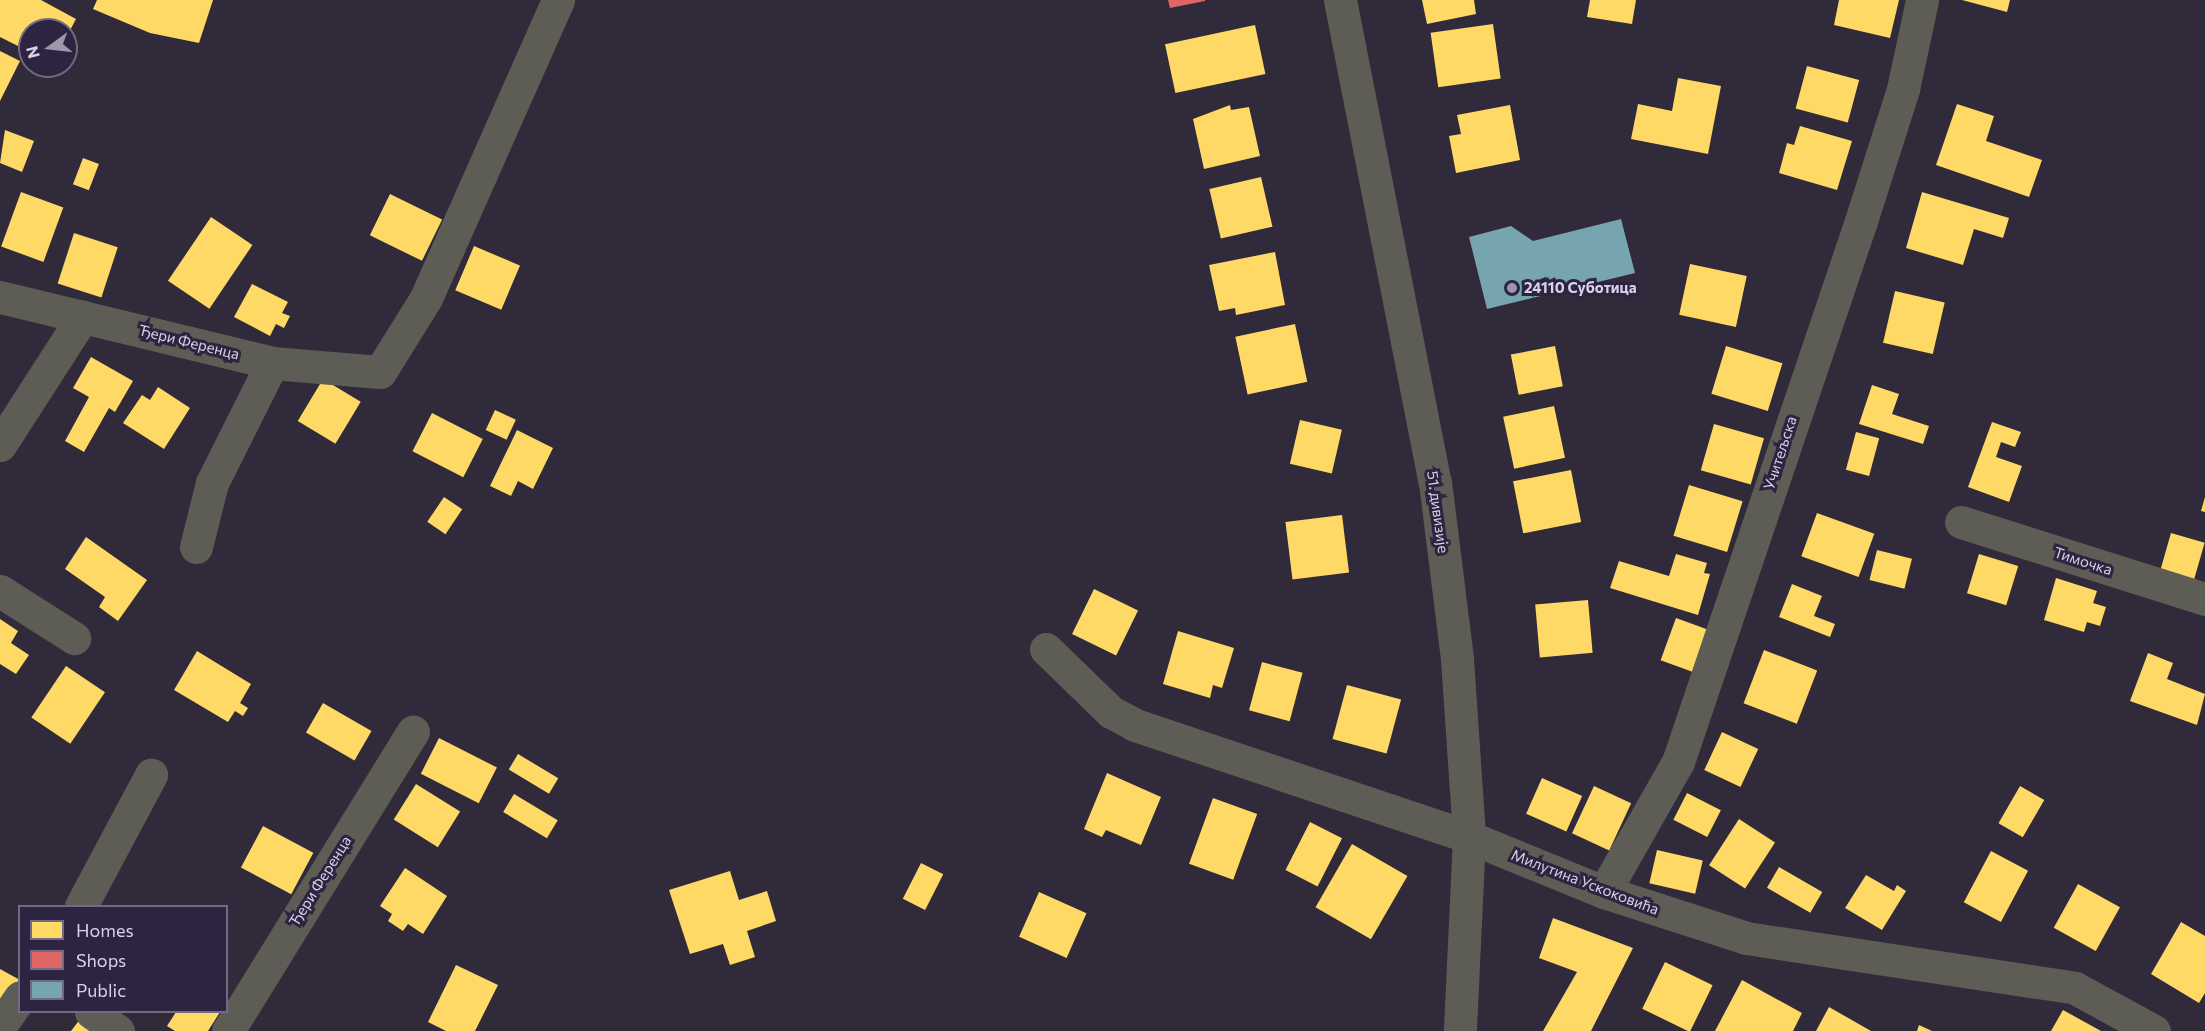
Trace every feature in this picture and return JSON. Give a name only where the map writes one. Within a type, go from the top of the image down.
[{"type":"street","name":"Ђери Ференца","points":[[0,297],[272,363],[380,372],[426,297],[558,0]]},
{"type":"street","name":"51. дивизије","points":[[1340,0],[1435,482],[1457,659],[1469,837],[1460,1031]]},
{"type":"street","name":"Учитељска","points":[[1604,892],[1678,762],[1865,210],[1903,89],[1922,0]]},
{"type":"street","points":[[0,445],[83,316]]},
{"type":"street","points":[[196,547],[212,483],[272,363]]},
{"type":"street","name":"Тимочка","points":[[1961,522],[2205,599]]},
{"type":"street","points":[[0,591],[74,638]]},
{"type":"street","name":"Милутина Ускоковића","points":[[1046,649],[1111,712],[1135,725],[1469,837],[1604,892],[1746,938],[2075,988],[2154,1031]]},
{"type":"street","name":"Ђери Ференца","points":[[228,1031],[413,732]]},
{"type":"street","points":[[82,905],[151,775]]},
{"type":"street","points":[[0,1026],[18,1000]]},
{"type":"street","points":[[94,1013],[118,1031]]},
{"type":"building: Homes","points":[[0,0],[41,0],[74,18],[18,18],[18,46],[0,37]]},
{"type":"building: Homes","points":[[97,0],[213,0],[199,43],[150,33],[93,9]]},
{"type":"building: Homes","points":[[1422,0],[1474,0],[1476,14],[1427,24]]},
{"type":"building: Homes","points":[[1590,0],[1636,0],[1632,24],[1587,17]]},
{"type":"building: Homes","points":[[1839,0],[1899,0],[1890,38],[1834,25]]},
{"type":"building: Homes","points":[[1962,0],[2010,0],[2007,12]]},
{"type":"building: Homes","points":[[1493,24],[1501,78],[1438,87],[1431,33]]},
{"type":"building: Homes","points":[[1255,25],[1265,74],[1175,93],[1165,44]]},
{"type":"building: Homes","points":[[0,51],[18,60],[18,65],[0,101]]},
{"type":"building: Homes","points":[[1807,66],[1859,80],[1848,122],[1796,109]]},
{"type":"building: Homes","points":[[1678,78],[1721,86],[1708,154],[1631,139],[1638,104],[1672,111]]},
{"type":"building: Homes","points":[[1957,104],[1994,116],[1986,141],[2042,160],[2029,197],[1936,165]]},
{"type":"building: Homes","points":[[1230,105],[1231,110],[1249,107],[1260,156],[1204,169],[1193,119]]},
{"type":"building: Homes","points":[[1510,105],[1520,160],[1456,173],[1449,136],[1461,134],[1457,115]]},
{"type":"building: Homes","points":[[1800,126],[1852,141],[1837,190],[1779,173],[1787,143],[1794,145]]},
{"type":"building: Homes","points":[[5,130],[34,141],[22,172],[0,163]]},
{"type":"building: Homes","points":[[83,158],[99,164],[89,190],[73,184]]},
{"type":"building: Homes","points":[[1261,177],[1272,227],[1221,239],[1209,189]]},
{"type":"building: Homes","points":[[21,192],[63,207],[43,262],[1,247]]},
{"type":"building: Homes","points":[[1922,192],[2009,218],[2003,238],[1974,229],[1963,265],[1906,248]]},
{"type":"building: Homes","points":[[390,194],[442,219],[422,261],[370,235]]},
{"type":"building: Homes","points":[[211,217],[252,245],[209,309],[168,281]]},
{"type":"building: Homes","points":[[74,233],[118,247],[101,298],[58,283]]},
{"type":"building: Homes","points":[[474,246],[520,266],[501,310],[455,290]]},
{"type":"building: Homes","points":[[1275,252],[1285,305],[1236,315],[1235,308],[1219,311],[1209,265]]},
{"type":"building: Homes","points":[[1690,264],[1747,276],[1736,327],[1679,315]]},
{"type":"building: Homes","points":[[252,284],[288,302],[282,313],[290,316],[284,328],[276,324],[270,336],[234,317]]},
{"type":"building: Homes","points":[[1895,291],[1945,302],[1933,354],[1883,343]]},
{"type":"building: Homes","points":[[1295,324],[1307,382],[1248,394],[1235,337]]},
{"type":"building: Homes","points":[[1555,346],[1563,386],[1519,395],[1511,355]]},
{"type":"building: Homes","points":[[1726,346],[1782,363],[1768,411],[1711,394]]},
{"type":"building: Homes","points":[[91,357],[133,381],[115,412],[109,408],[84,452],[65,441],[89,397],[73,388]]},
{"type":"building: Homes","points":[[323,379],[361,402],[335,444],[298,421]]},
{"type":"building: Homes","points":[[1872,385],[1899,394],[1892,414],[1929,426],[1923,444],[1859,424]]},
{"type":"building: Homes","points":[[158,387],[190,408],[164,449],[123,423],[142,395],[150,400]]},
{"type":"building: Homes","points":[[1554,406],[1565,458],[1514,469],[1503,417]]},
{"type":"building: Homes","points":[[495,410],[516,420],[507,440],[486,430]]},
{"type":"building: Homes","points":[[432,413],[483,439],[463,477],[412,451]]},
{"type":"building: Homes","points":[[1300,420],[1342,430],[1332,474],[1290,464]]},
{"type":"building: Homes","points":[[1992,422],[2021,432],[2015,447],[2001,442],[1996,457],[2022,466],[2009,502],[1968,487]]},
{"type":"building: Homes","points":[[1714,424],[1764,438],[1751,484],[1701,470]]},
{"type":"building: Homes","points":[[517,430],[553,448],[533,489],[518,481],[511,496],[490,486]]},
{"type":"building: Homes","points":[[1856,432],[1879,438],[1869,476],[1846,470]]},
{"type":"building: Homes","points":[[1571,470],[1581,522],[1523,533],[1513,481]]},
{"type":"building: Homes","points":[[1689,485],[1743,501],[1727,552],[1674,536]]},
{"type":"building: Homes","points":[[444,497],[462,509],[445,534],[427,522]]},
{"type":"building: Homes","points":[[2205,497],[2205,512],[2201,511]]},
{"type":"building: Homes","points":[[1817,513],[1874,534],[1859,577],[1801,556]]},
{"type":"building: Homes","points":[[1342,515],[1349,573],[1292,580],[1285,522]]},
{"type":"building: Homes","points":[[2171,533],[2205,543],[2193,582],[2160,572]]},
{"type":"building: Homes","points":[[86,537],[147,580],[118,621],[99,607],[105,597],[65,569]]},
{"type":"building: Homes","points":[[1877,550],[1912,559],[1904,589],[1870,580]]},
{"type":"building: Homes","points":[[1676,554],[1707,563],[1704,573],[1710,574],[1698,615],[1610,588],[1619,561],[1669,576]]},
{"type":"building: Homes","points":[[1979,554],[2018,566],[2006,605],[1967,593]]},
{"type":"building: Homes","points":[[2056,578],[2097,591],[2093,603],[2106,607],[2100,626],[2087,622],[2084,632],[2044,620]]},
{"type":"building: Homes","points":[[1792,584],[1822,596],[1814,616],[1835,624],[1830,637],[1779,617]]},
{"type":"building: Homes","points":[[1094,589],[1138,610],[1116,655],[1072,634]]},
{"type":"building: Homes","points":[[1588,600],[1593,653],[1540,657],[1535,605]]},
{"type":"building: Homes","points":[[1676,618],[1715,632],[1699,674],[1661,660]]},
{"type":"building: Homes","points":[[0,619],[18,631],[11,643],[29,655],[16,674],[0,664]]},
{"type":"building: Homes","points":[[1178,631],[1234,648],[1222,688],[1213,685],[1210,698],[1163,684]]},
{"type":"building: Homes","points":[[1764,650],[1817,670],[1797,724],[1744,703]]},
{"type":"building: Homes","points":[[197,651],[251,684],[240,703],[248,708],[243,716],[235,711],[228,722],[174,690]]},
{"type":"building: Homes","points":[[2148,653],[2173,663],[2167,679],[2205,694],[2197,725],[2130,701]]},
{"type":"building: Homes","points":[[1262,662],[1303,673],[1290,721],[1249,710]]},
{"type":"building: Homes","points":[[66,666],[105,692],[70,744],[31,717]]},
{"type":"building: Homes","points":[[1347,685],[1401,699],[1387,754],[1333,739]]},
{"type":"building: Homes","points":[[323,703],[371,731],[354,760],[306,732]]},
{"type":"building: Homes","points":[[1722,732],[1758,749],[1741,787],[1704,770]]},
{"type":"building: Homes","points":[[439,738],[497,768],[479,803],[421,774]]},
{"type":"building: Homes","points":[[518,754],[558,778],[549,794],[509,769]]},
{"type":"building: Homes","points":[[1107,773],[1161,797],[1141,845],[1106,830],[1102,837],[1084,829]]},
{"type":"building: Homes","points":[[1542,778],[1582,796],[1566,832],[1526,814]]},
{"type":"building: Homes","points":[[416,784],[460,812],[438,847],[394,820]]},
{"type":"building: Homes","points":[[1594,786],[1631,803],[1609,850],[1572,833]]},
{"type":"building: Homes","points":[[2020,786],[2044,800],[2023,837],[1998,823]]},
{"type":"building: Homes","points":[[1687,793],[1721,810],[1707,837],[1673,820]]},
{"type":"building: Homes","points":[[514,794],[558,820],[547,838],[503,812]]},
{"type":"building: Homes","points":[[1213,798],[1257,814],[1233,880],[1189,864]]},
{"type":"building: Homes","points":[[1739,819],[1775,842],[1745,889],[1709,865]]},
{"type":"building: Homes","points":[[1310,822],[1342,838],[1318,886],[1285,870]]},
{"type":"building: Homes","points":[[263,826],[313,853],[291,894],[241,867]]},
{"type":"building: Homes","points":[[1352,844],[1407,876],[1371,939],[1316,907]]},
{"type":"building: Homes","points":[[1657,850],[1703,861],[1695,894],[1649,883]]},
{"type":"building: Homes","points":[[1991,851],[2028,871],[2001,922],[1964,902]]},
{"type":"building: Homes","points":[[921,863],[943,874],[925,910],[903,899]]},
{"type":"building: Homes","points":[[1779,867],[1822,892],[1810,913],[1767,888]]},
{"type":"building: Homes","points":[[405,868],[447,896],[423,934],[408,924],[403,931],[388,921],[392,914],[380,906]]},
{"type":"building: Homes","points":[[730,871],[739,900],[767,891],[776,921],[747,931],[755,957],[730,965],[723,944],[690,954],[669,890]]},
{"type":"building: Homes","points":[[1866,875],[1894,891],[1897,885],[1906,891],[1882,930],[1845,908]]},
{"type":"building: Homes","points":[[2078,884],[2120,907],[2096,951],[2054,928]]},
{"type":"building: Homes","points":[[1039,892],[1087,913],[1067,958],[1019,937]]},
{"type":"building: Homes","points":[[1553,918],[1633,948],[1591,1031],[1543,1031],[1577,972],[1539,958]]},
{"type":"building: Homes","points":[[2181,922],[2205,936],[2205,993],[2199,1003],[2151,974]]},
{"type":"building: Homes","points":[[1665,962],[1713,985],[1690,1031],[1642,1009]]},
{"type":"building: Homes","points":[[456,965],[498,985],[475,1031],[446,1031],[428,1022]]},
{"type":"building: Homes","points":[[0,969],[18,979],[18,994],[0,1019]]},
{"type":"building: Homes","points":[[1742,980],[1802,1013],[1793,1031],[1715,1031]]},
{"type":"building: Homes","points":[[1829,1007],[1871,1031],[1816,1031]]},
{"type":"building: Homes","points":[[2063,1010],[2101,1031],[2051,1031]]},
{"type":"building: Homes","points":[[175,1013],[219,1013],[208,1031],[175,1031],[167,1026]]},
{"type":"building: Homes","points":[[81,1018],[99,1031],[71,1031]]},
{"type":"building: Homes","points":[[1919,1025],[1932,1031],[1917,1031]]},
{"type":"building: Shops","points":[[1168,0],[1205,0],[1205,1],[1170,8]]},
{"type":"building: Public","points":[[1621,219],[1635,273],[1487,309],[1469,237],[1511,226],[1533,241]]},
{"type":"place","name":"24110 Суботица","points":[[1512,288]]}]
